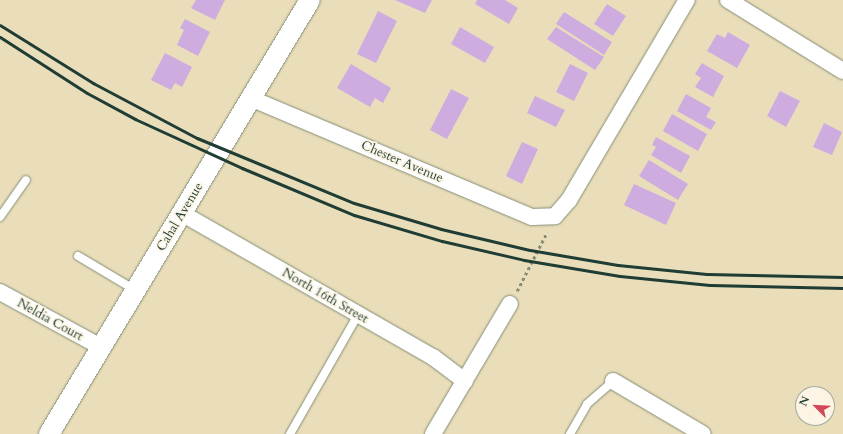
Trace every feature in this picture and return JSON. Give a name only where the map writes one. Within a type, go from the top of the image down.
[{"type":"street","name":"Cahal Avenue","points":[[49,434],[183,214],[250,98],[310,0]]},
{"type":"street","points":[[555,216],[569,200],[687,0]]},
{"type":"street","points":[[728,0],[843,71]]},
{"type":"street","name":"Chester Avenue","points":[[250,98],[532,216],[555,216]]},
{"type":"street","name":"North 16th Street","points":[[183,214],[433,357],[465,380]]},
{"type":"street","name":"Neldia Court","points":[[0,292],[101,347]]},
{"type":"street","points":[[433,434],[510,304]]},
{"type":"street","points":[[613,381],[704,434]]},
{"type":"lane","points":[[0,217],[26,180]]},
{"type":"lane","points":[[78,256],[136,290]]},
{"type":"lane","points":[[290,434],[358,315]]},
{"type":"lane","points":[[570,434],[587,404],[613,381]]},
{"type":"path","points":[[510,304],[555,216]]},
{"type":"building","points":[[196,0],[225,0],[215,20],[191,8]]},
{"type":"building","points":[[395,0],[432,0],[425,13]]},
{"type":"building","points":[[477,0],[505,0],[518,8],[509,24],[475,4]]},
{"type":"building","points":[[607,4],[626,16],[613,36],[594,24]]},
{"type":"building","points":[[378,11],[397,21],[376,63],[357,54]]},
{"type":"building","points":[[564,12],[612,42],[604,55],[556,24]]},
{"type":"building","points":[[185,19],[210,32],[198,56],[177,45],[184,30],[180,28]]},
{"type":"building","points":[[460,27],[494,47],[485,63],[451,44]]},
{"type":"building","points":[[556,27],[604,57],[595,70],[547,39]]},
{"type":"building","points":[[728,32],[750,45],[737,68],[707,51],[717,34],[725,38]]},
{"type":"building","points":[[165,53],[192,67],[182,87],[175,83],[171,90],[151,80]]},
{"type":"building","points":[[702,63],[724,76],[713,97],[695,87],[701,78],[695,74]]},
{"type":"building","points":[[351,64],[391,88],[383,103],[375,98],[370,107],[337,88]]},
{"type":"building","points":[[570,64],[588,73],[574,101],[556,92]]},
{"type":"building","points":[[451,89],[469,98],[447,139],[430,130]]},
{"type":"building","points":[[780,91],[800,101],[786,127],[767,116]]},
{"type":"building","points":[[686,94],[711,108],[706,117],[716,122],[711,130],[677,111]]},
{"type":"building","points":[[535,96],[565,110],[556,127],[527,113]]},
{"type":"building","points":[[672,114],[707,134],[698,151],[663,131]]},
{"type":"building","points":[[824,123],[842,132],[832,155],[813,147]]},
{"type":"building","points":[[656,137],[690,156],[681,173],[651,155],[656,147],[652,145]]},
{"type":"building","points":[[522,142],[538,149],[522,184],[506,176]]},
{"type":"building","points":[[649,160],[688,184],[678,200],[639,176]]},
{"type":"building","points":[[634,184],[676,203],[666,225],[624,205]]},
{"type":"railway","points":[[0,25],[93,83],[197,138],[354,203],[441,229],[530,250],[618,265],[707,274],[843,277]]},
{"type":"railway","points":[[0,37],[87,93],[135,119],[242,168],[354,215],[442,241],[524,260],[620,276],[710,285],[843,288]]}]
